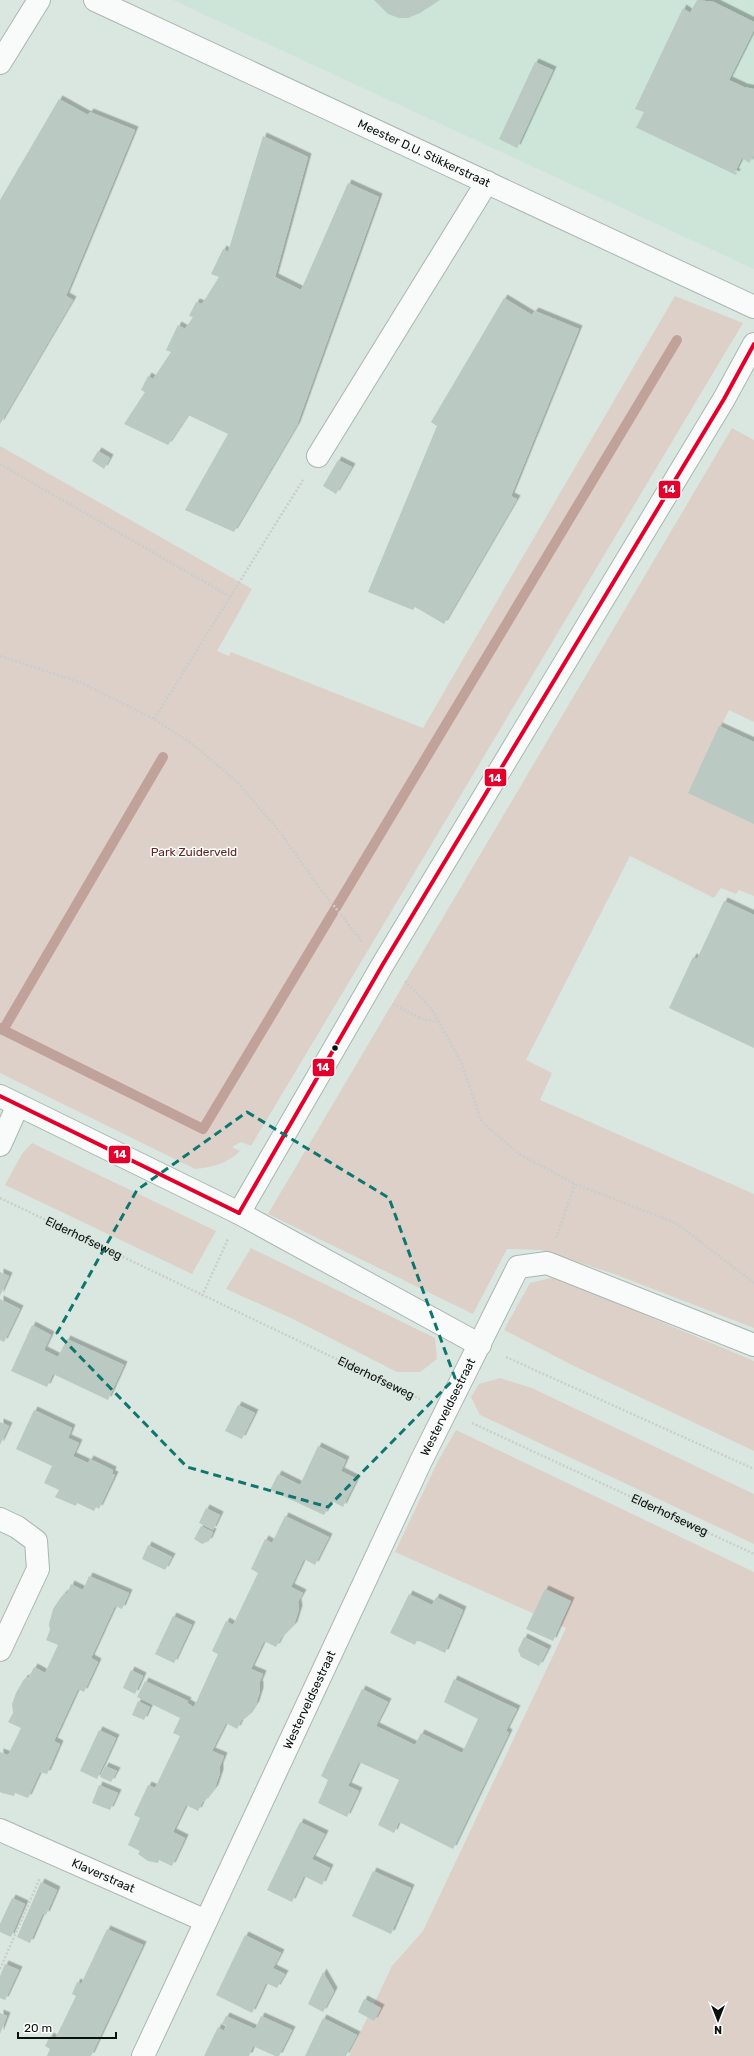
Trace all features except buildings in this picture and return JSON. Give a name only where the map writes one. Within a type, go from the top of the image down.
[{"type":"street","points":[[0,63],[39,0]]},
{"type":"street","name":"Meester D.U. Stikkerstraat","points":[[95,0],[754,307]]},
{"type":"street","points":[[318,456],[487,182]]},
{"type":"street","points":[[239,1213],[383,964],[724,399],[754,344]]},
{"type":"street","points":[[0,1144],[9,1101],[239,1213],[480,1345],[518,1267],[547,1262],[754,1345]]},
{"type":"street","name":"Westerveldsestraat","points":[[143,2056],[421,1461],[480,1345]]},
{"type":"street","points":[[0,1519],[17,1527],[36,1541],[38,1569],[0,1650]]},
{"type":"street","name":"Klaverstraat","points":[[0,1830],[206,1921]]},
{"type":"path","points":[[154,718],[228,596],[318,456]]},
{"type":"path","points":[[0,464],[228,596]]},
{"type":"path","points":[[0,656],[82,683],[154,718],[191,744],[236,781],[280,832],[316,883],[363,943],[383,964],[410,985],[431,1008],[461,1062],[482,1122],[519,1154],[575,1184],[676,1223],[754,1283]]},
{"type":"path","points":[[387,1001],[422,1019],[438,1022]]},
{"type":"path","points":[[547,1262],[575,1184]]},
{"type":"path","name":"Elderhofseweg","points":[[0,1198],[202,1296],[754,1554]]},
{"type":"path","points":[[202,1296],[239,1213]]},
{"type":"path","points":[[480,1345],[754,1469]]},
{"type":"path","points":[[0,1969],[50,1853]]},
{"type":"highlighted area","points":[[247,1112],[389,1198],[455,1378],[328,1507],[187,1467],[57,1333],[137,1190]]},
{"type":"shaded area","points":[[173,0],[754,0],[754,269]]},
{"type":"green space","name":"Park Zuiderveld","points":[[675,296],[743,323],[251,1146],[241,1142],[232,1147],[240,1151],[225,1162],[214,1166],[195,1169],[0,1073],[0,446],[252,589],[217,651],[229,656],[231,652],[423,728]]},
{"type":"green space","points":[[732,428],[754,440],[754,722],[729,710],[697,775],[754,804],[754,896],[739,890],[736,894],[721,888],[714,898],[630,856],[526,1060],[552,1073],[540,1100],[754,1194],[754,1328],[614,1274],[541,1250],[507,1249],[473,1314],[268,1214]]},
{"type":"green space","points":[[32,1143],[216,1231],[192,1274],[5,1185],[22,1154]]},
{"type":"green space","points":[[251,1248],[435,1338],[437,1359],[420,1372],[397,1372],[293,1319],[226,1289]]},
{"type":"green space","points":[[555,1277],[754,1361],[754,1451],[574,1366],[504,1330],[530,1283]]},
{"type":"green space","points":[[500,1378],[532,1388],[754,1494],[754,1544],[480,1415],[471,1397],[479,1384]]},
{"type":"green space","points":[[456,1430],[754,1572],[754,2056],[349,2056],[392,1966],[423,1931],[566,1628],[395,1552],[438,1461]]},
{"type":"waterway","points":[[3,1030],[203,1129],[677,340]]},
{"type":"waterway","points":[[0,1028],[3,1030],[163,757]]},
{"type":"transit line","name":"14","points":[[239,1213],[383,964],[724,399],[754,344]]},
{"type":"transit line","name":"14","points":[[0,1096],[239,1213]]}]
